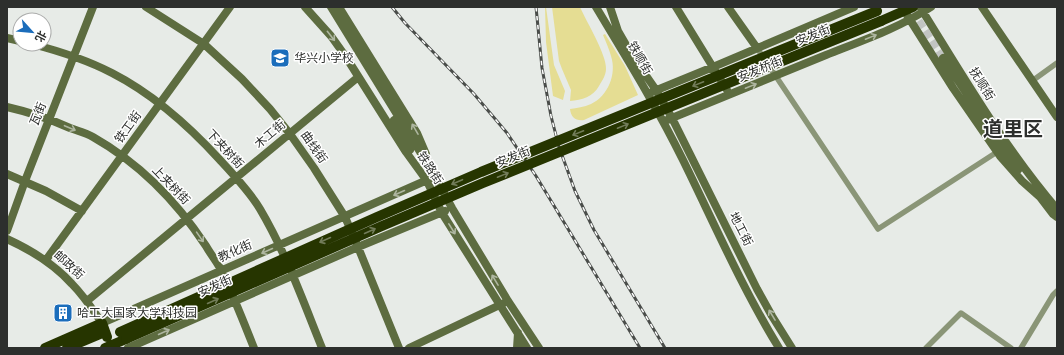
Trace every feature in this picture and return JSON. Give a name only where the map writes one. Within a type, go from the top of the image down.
[{"type":"highway","name":"安发街","points":[[125,340],[377,217],[481,172],[881,8]]},
{"type":"highway","name":"安发街","points":[[125,340],[483,183],[881,21],[909,12]]},
{"type":"highway","name":"教化街","points":[[45,348],[108,339],[125,340]]},
{"type":"highway","name":"教化街","points":[[68,348],[108,339]]},
{"type":"highway","name":"教化街","points":[[83,348],[108,339]]},
{"type":"main road","name":"瓦街","points":[[7,231],[93,7]]},
{"type":"main road","name":"曲线街","points":[[146,7],[204,44],[242,78],[290,134],[314,168],[345,217],[399,348]]},
{"type":"main road","name":"铁工街","points":[[46,260],[230,7]]},
{"type":"main road","name":"铁路街","points":[[305,7],[331,36],[406,152],[430,179],[452,208],[508,301],[539,348]]},
{"type":"main road","points":[[324,7],[425,160],[430,179]]},
{"type":"main road","points":[[331,7],[396,118]]},
{"type":"main road","name":"铁路街","points":[[339,7],[417,133],[430,179],[442,213],[527,348]]},
{"type":"main road","name":"铁顺街","points":[[596,7],[663,122]]},
{"type":"main road","name":"铁顺街","points":[[610,7],[618,31],[672,118]]},
{"type":"main road","points":[[676,7],[729,94]]},
{"type":"main road","points":[[728,7],[757,48]]},
{"type":"main road","name":"安发桥街","points":[[647,94],[757,48],[843,9],[854,7]]},
{"type":"main road","name":"安发桥街","points":[[663,122],[887,30],[909,12],[931,7]]},
{"type":"main road","points":[[982,7],[1057,117]]},
{"type":"main road","name":"抚顺街","points":[[921,10],[1012,151],[1057,209]]},
{"type":"main road","name":"抚顺街","points":[[909,12],[953,88],[997,152],[1022,180],[1040,197]]},
{"type":"main road","name":"下夹树街","points":[[52,50],[74,57],[132,84],[178,118],[205,144],[236,178],[259,208],[280,245],[294,276],[322,348]]},
{"type":"main road","name":"抚顺街","points":[[943,58],[1021,174],[1057,217]]},
{"type":"main road","name":"木工街","points":[[87,301],[357,78]]},
{"type":"main road","name":"上夹树街","points":[[7,106],[49,119],[92,137],[122,156],[145,175],[173,203],[186,219],[222,271],[254,348]]},
{"type":"main road","name":"地工街","points":[[672,118],[757,289],[792,348]]},
{"type":"main road","name":"地工街","points":[[663,122],[751,300],[779,348]]},
{"type":"main road","points":[[7,174],[46,191],[82,211]]},
{"type":"main road","name":"教化街","points":[[108,339],[222,271],[430,179]]},
{"type":"main road","name":"教化街","points":[[125,340],[235,301],[452,208]]},
{"type":"main road","name":"邮政街","points":[[7,238],[46,260],[63,274],[87,301],[108,339]]},
{"type":"main road","points":[[409,348],[508,301]]},
{"type":"main road","points":[[517,348],[519,317]]},
{"type":"street","points":[[757,48],[878,229],[997,152]]},
{"type":"street","points":[[1032,81],[1057,63]]},
{"type":"street","points":[[1021,348],[1057,288]]},
{"type":"street","points":[[926,348],[961,313],[1011,348]]},
{"type":"shaded area","points":[[545,7],[554,65],[565,91],[563,100],[553,96],[546,42]]},
{"type":"shaded area","points":[[552,7],[580,7],[603,55],[606,69],[604,78],[594,93],[583,99],[570,101],[571,90],[559,61]]},
{"type":"shaded area","points":[[605,34],[625,66],[638,95],[584,120],[579,120],[571,115],[570,109],[591,104],[602,96],[610,84],[613,63],[603,35]]},
{"type":"tunnel","points":[[912,11],[943,58]]},
{"type":"railway","points":[[392,7],[405,23],[474,94],[507,133],[536,176],[640,348]]},
{"type":"railway","points":[[536,7],[542,68],[551,116],[559,147],[575,191],[594,230],[665,348]]},
{"type":"place","name":"华兴小学校","points":[[280,58]]},
{"type":"place","name":"哈工大国家大学科技园","points":[[63,313]]},
{"type":"district","name":"道里区","points":[[1013,129]]}]
